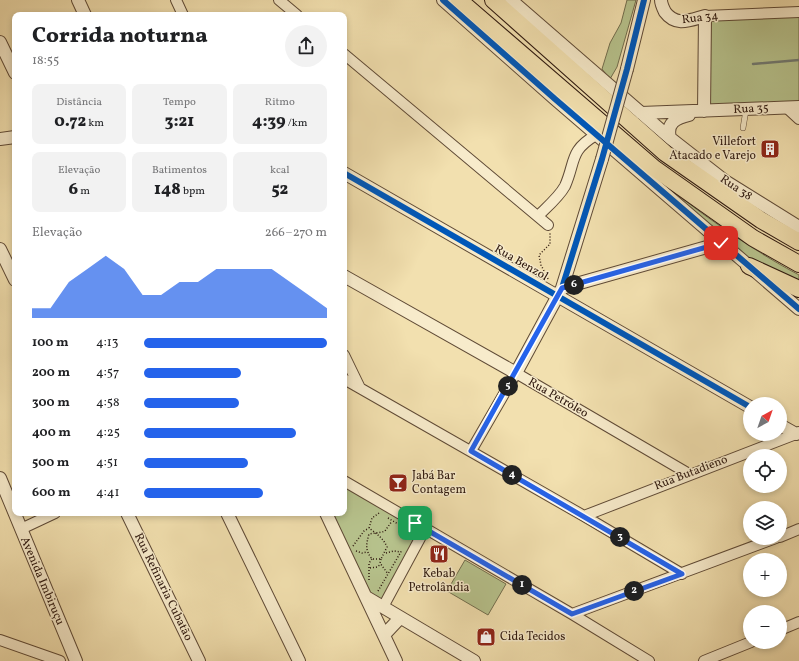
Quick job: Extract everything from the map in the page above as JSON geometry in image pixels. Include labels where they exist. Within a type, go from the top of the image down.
[{"type":"highway","points":[[459,0],[654,168],[753,238],[799,264]]},
{"type":"highway","points":[[500,2],[665,153],[761,220],[799,242]]},
{"type":"highway","points":[[749,266],[799,290]]},
{"type":"street","points":[[78,0],[84,12]]},
{"type":"street","points":[[176,0],[182,12]]},
{"type":"street","points":[[279,0],[293,12]]},
{"type":"street","points":[[443,0],[596,135],[799,308]]},
{"type":"street","points":[[471,451],[560,292],[602,159],[644,0]]},
{"type":"street","name":"Rua 34","points":[[661,0],[664,10],[674,20],[680,22],[705,16],[799,12]]},
{"type":"street","name":"Rua 38","points":[[500,2],[641,113],[724,181],[799,228]]},
{"type":"street","points":[[704,111],[705,16]]},
{"type":"street","points":[[0,42],[12,67]]},
{"type":"street","points":[[347,57],[548,225]]},
{"type":"street","points":[[786,107],[799,118]]},
{"type":"street","name":"Rua 35","points":[[641,113],[799,107]]},
{"type":"street","name":"Rua 35","points":[[670,138],[668,130],[670,123],[680,117],[704,111]]},
{"type":"street","points":[[538,216],[564,187],[575,153],[584,142],[596,135]]},
{"type":"street","points":[[0,139],[12,137]]},
{"type":"street","name":"Rua Benzol","points":[[347,175],[560,292],[743,403]]},
{"type":"street","points":[[560,292],[721,243]]},
{"type":"street","points":[[0,249],[12,274]]},
{"type":"street","name":"Rua Petróleo","points":[[347,278],[516,373],[689,474]]},
{"type":"street","points":[[347,361],[360,388]]},
{"type":"street","points":[[347,381],[584,516],[682,574]]},
{"type":"street","points":[[787,428],[798,433]]},
{"type":"street","name":"Rua Butadieno","points":[[584,516],[798,433]]},
{"type":"street","name":"Avenida Imbiruçu","points":[[0,478],[12,508]]},
{"type":"street","points":[[347,483],[572,614],[649,661]]},
{"type":"street","name":"Avenida Imbiruçu","points":[[15,516],[76,661]]},
{"type":"street","points":[[21,530],[49,516]]},
{"type":"street","name":"Rua Refinaria Cubatão","points":[[129,516],[199,661]]},
{"type":"street","points":[[228,516],[299,661]]},
{"type":"street","points":[[328,516],[371,596],[384,635],[396,661]]},
{"type":"street","points":[[383,607],[425,529]]},
{"type":"street","points":[[787,533],[799,529]]},
{"type":"street","points":[[572,614],[758,545]]},
{"type":"street","points":[[371,596],[383,607],[400,618],[474,661]]},
{"type":"street","points":[[384,635],[400,618]]},
{"type":"street","points":[[787,627],[799,622]]},
{"type":"street","points":[[0,640],[60,661]]},
{"type":"street","points":[[704,661],[743,645]]},
{"type":"lane","points":[[743,128],[746,109]]},
{"type":"path","points":[[548,225],[552,236],[550,244],[539,255],[541,265],[560,292]]},
{"type":"path","points":[[350,551],[364,531],[369,528],[372,518],[379,513]]},
{"type":"path","points":[[372,559],[367,552],[367,542],[370,534],[385,531],[392,521]]},
{"type":"path","points":[[369,528],[385,542],[387,547],[381,559],[381,564],[388,574]]},
{"type":"path","points":[[413,533],[414,529]]},
{"type":"path","points":[[371,596],[388,574],[405,546]]},
{"type":"path","points":[[385,553],[394,551],[401,552]]},
{"type":"path","points":[[354,552],[367,552]]},
{"type":"path","points":[[372,559],[381,559]]},
{"type":"path","points":[[368,582],[370,568],[369,563],[372,559]]},
{"type":"path","points":[[370,568],[377,567],[381,564]]},
{"type":"green space","points":[[627,0],[636,0],[617,67],[610,79],[602,69],[610,43],[621,23]]},
{"type":"green space","points":[[799,16],[799,105],[707,108],[708,19]]},
{"type":"green space","points":[[611,143],[702,214],[750,246],[799,275],[799,284],[772,273],[732,247]]},
{"type":"green space","points":[[347,485],[423,530],[382,601],[367,593],[331,516],[347,516]]},
{"type":"green space","points":[[465,560],[506,584],[488,615],[447,591]]},
{"type":"waterway","points":[[753,64],[799,60]]},
{"type":"cycle path","points":[[443,0],[555,99],[799,309]]},
{"type":"cycle path","points":[[471,451],[562,288],[602,159],[644,0]]},
{"type":"cycle path","points":[[347,175],[743,403]]},
{"type":"place","name":"Villefort Atacado e Varejo","points":[[770,149]]},
{"type":"place","name":"Jabá Bar Contagem","points":[[398,483]]},
{"type":"place","name":"Kebab Petrolândia","points":[[439,554]]},
{"type":"place","name":"Cida Tecidos","points":[[486,637]]},
{"type":"route","points":[[415,523],[572,614],[682,574],[471,451],[516,373],[562,288],[721,243]]}]
